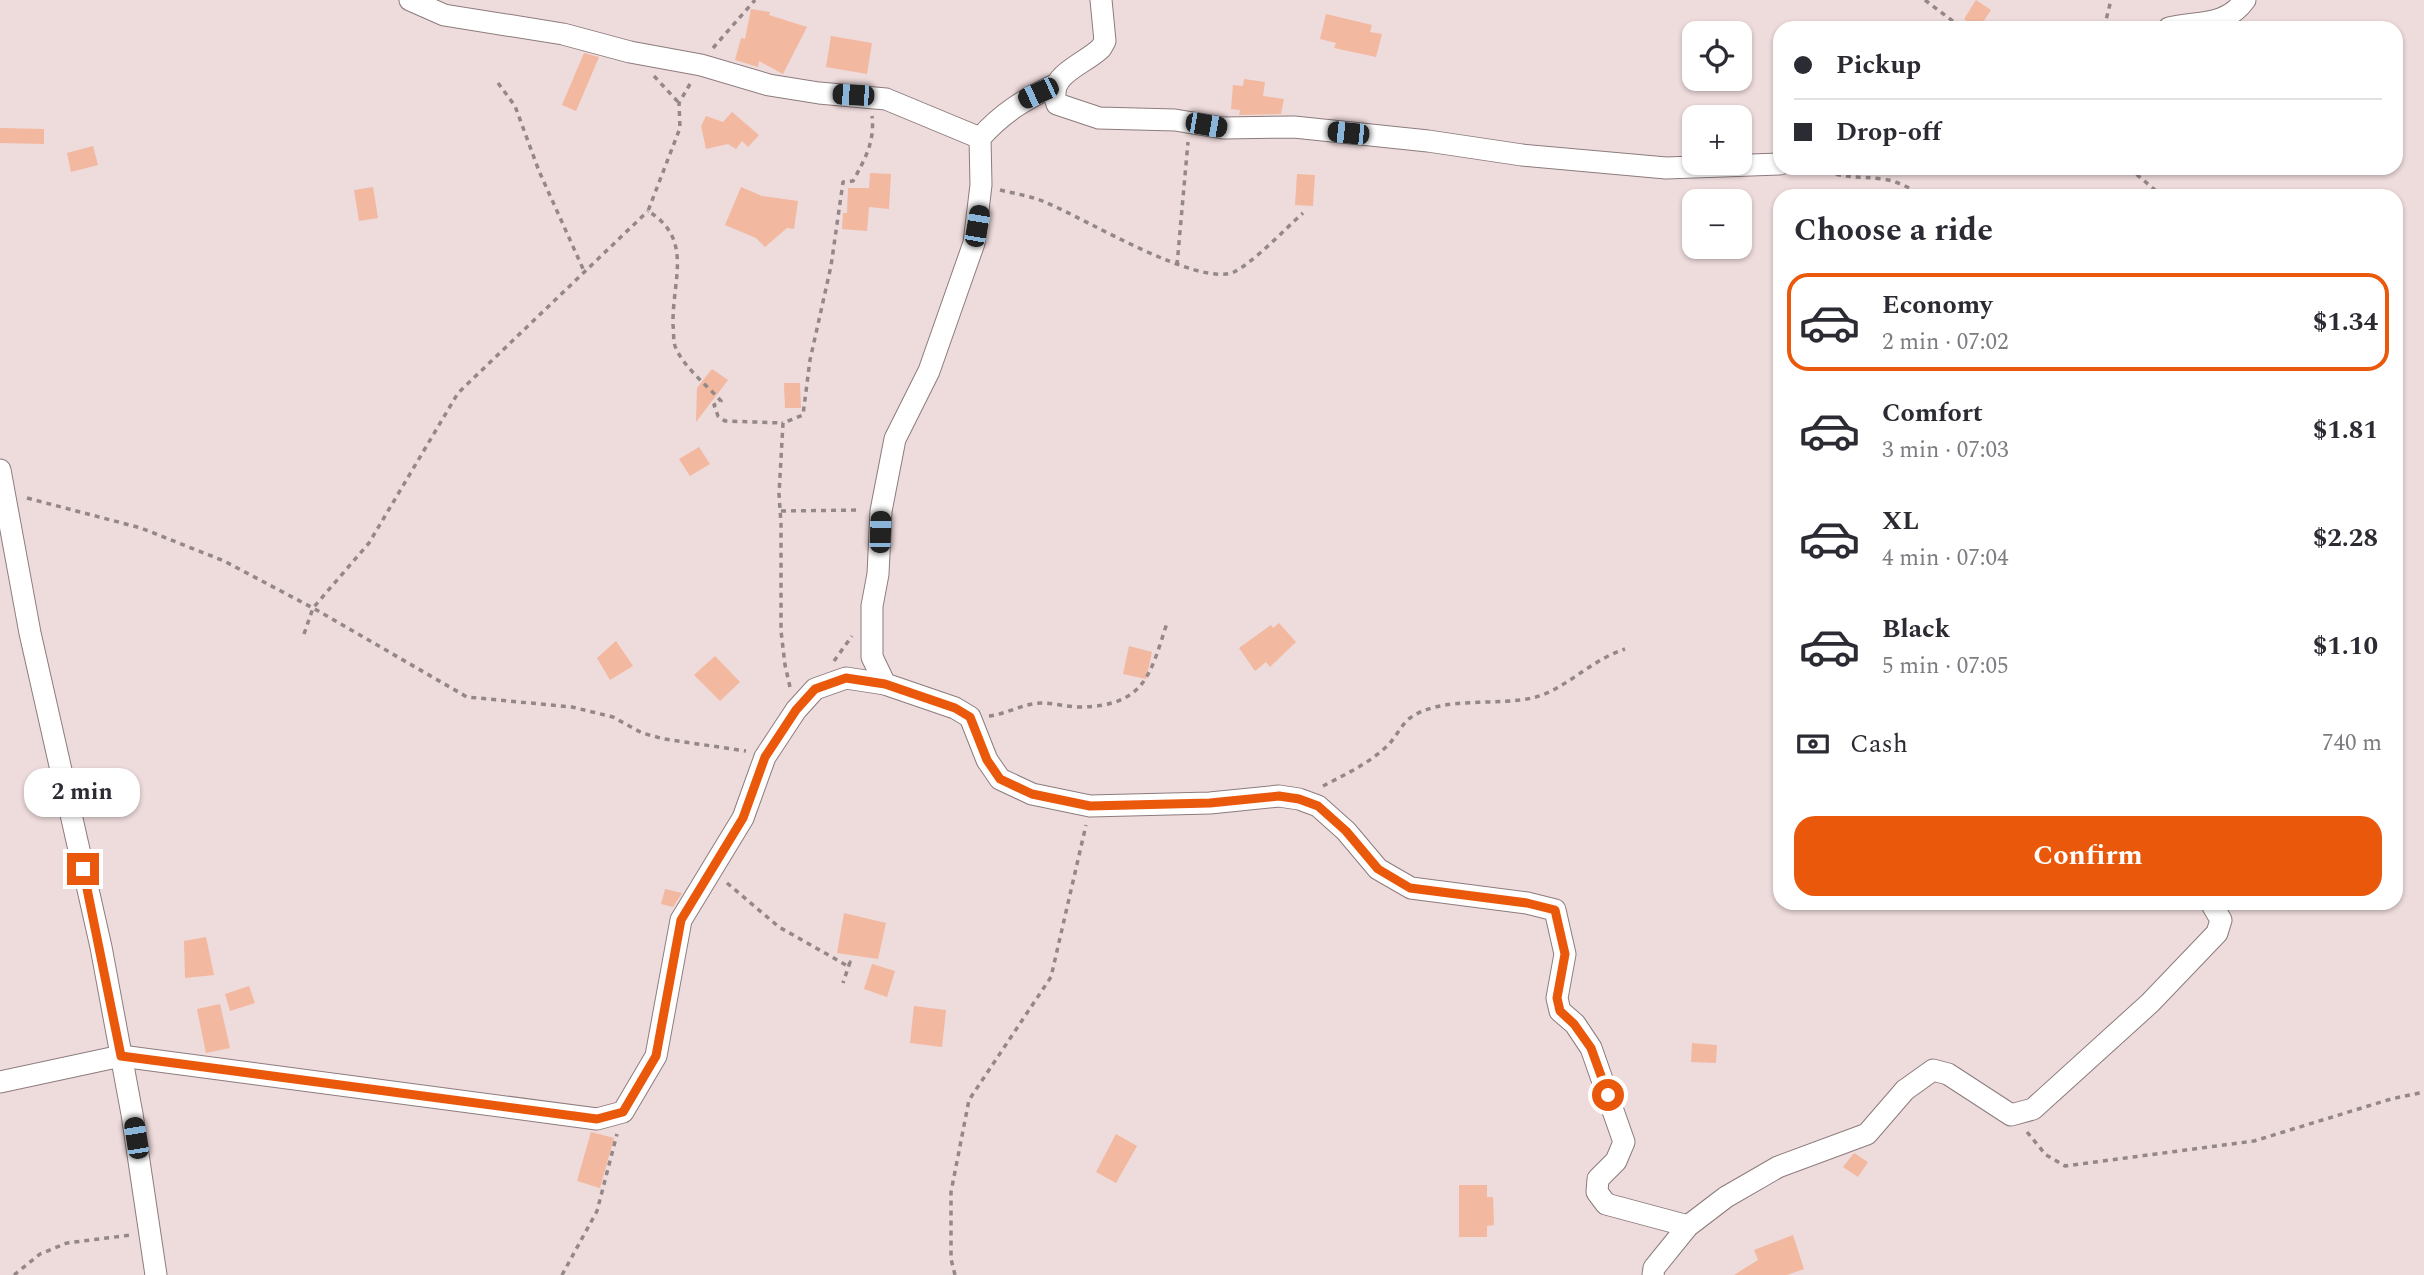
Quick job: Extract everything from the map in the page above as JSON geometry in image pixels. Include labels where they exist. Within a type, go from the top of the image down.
[{"type":"street","points":[[410,0],[444,15],[563,34],[630,52],[701,65],[768,85],[886,99],[980,138]]},
{"type":"street","points":[[1101,0],[1105,41],[1101,48],[1060,78],[1053,95],[1057,104],[1068,110],[1099,118],[1190,122],[1223,128],[1294,127],[1429,141],[1522,155],[1665,168],[1773,164]]},
{"type":"street","points":[[2213,21],[2225,19],[2235,13],[2245,0]]},
{"type":"street","points":[[885,684],[872,657],[872,606],[878,574],[881,511],[895,439],[929,371],[974,243],[981,185],[980,138],[995,121],[1020,101],[1055,85]]},
{"type":"street","points":[[0,470],[30,633],[101,947],[156,1275]]},
{"type":"street","points":[[0,1082],[121,1056],[597,1119],[623,1112],[656,1056],[681,920],[743,818],[765,757],[796,710],[815,689],[846,678],[885,684],[955,708],[970,717],[987,760],[1000,779],[1032,794],[1090,806],[1210,803],[1279,796],[1299,799],[1318,806],[1346,831],[1378,869],[1410,888],[1527,903],[1555,910],[1565,954],[1557,998],[1560,1011],[1574,1024],[1591,1048],[1625,1142],[1615,1161],[1598,1179],[1597,1192],[1606,1204],[1688,1226]]},
{"type":"street","points":[[1653,1275],[1654,1268],[1688,1226],[1726,1197],[1778,1167],[1867,1134],[1905,1090],[1933,1070],[1948,1074],[2011,1115],[2033,1110],[2150,1003],[2217,933],[2221,920],[2215,910]]},
{"type":"path","points":[[304,634],[313,608],[369,543],[458,393],[648,211],[680,128],[679,103],[701,65],[732,24],[755,0]]},
{"type":"path","points":[[1925,0],[1953,21]]},
{"type":"path","points":[[2106,21],[2111,0]]},
{"type":"path","points":[[498,83],[515,106],[540,172],[584,271]]},
{"type":"path","points":[[648,211],[672,230],[678,251],[673,311],[674,344],[682,360],[721,401],[714,405],[718,416],[725,421],[783,423],[803,415],[810,360],[831,266],[843,182],[853,181],[872,143],[869,97]]},
{"type":"path","points":[[1177,265],[1190,122]]},
{"type":"path","points":[[1834,175],[1842,178],[1885,179],[1912,189]]},
{"type":"path","points":[[2137,175],[2154,189]]},
{"type":"path","points":[[981,185],[1044,201],[1128,244],[1177,265],[1222,275],[1234,272],[1304,213]]},
{"type":"path","points":[[783,423],[779,494],[781,631],[785,665],[796,710]]},
{"type":"path","points":[[4,492],[141,528],[224,561],[313,608],[467,697],[572,707],[614,717],[642,733],[664,739],[737,748],[765,757]]},
{"type":"path","points":[[781,511],[881,511]]},
{"type":"path","points":[[815,689],[872,606]]},
{"type":"path","points":[[970,717],[994,716],[1040,703],[1080,707],[1118,701],[1134,693],[1149,677],[1167,623]]},
{"type":"path","points":[[1299,799],[1356,769],[1389,744],[1409,718],[1433,708],[1536,696],[1564,683],[1604,656],[1625,649]]},
{"type":"path","points":[[955,1275],[951,1259],[951,1192],[969,1100],[1051,977],[1090,806]]},
{"type":"path","points":[[712,869],[779,927],[846,965],[850,962],[843,983]]},
{"type":"path","points":[[2011,1115],[2046,1155],[2065,1166],[2254,1141],[2391,1099],[2424,1092]]},
{"type":"path","points":[[562,1275],[597,1211],[623,1112]]},
{"type":"path","points":[[14,1275],[40,1254],[67,1243],[150,1232]]},
{"type":"building","points":[[1976,0],[1991,10],[1984,21],[1964,19]]},
{"type":"building","points":[[751,9],[770,12],[769,15],[807,27],[783,74],[759,61],[758,67],[735,60],[741,38],[745,39]]},
{"type":"building","points":[[1326,14],[1372,25],[1370,32],[1382,34],[1376,57],[1334,48],[1336,43],[1320,39]]},
{"type":"building","points":[[831,36],[872,43],[867,74],[826,67]]},
{"type":"building","points":[[584,53],[599,57],[576,111],[562,105]]},
{"type":"building","points":[[1244,79],[1265,82],[1263,96],[1284,99],[1281,114],[1239,115],[1240,110],[1231,109],[1233,85],[1243,86]]},
{"type":"building","points":[[732,112],[759,135],[748,147],[742,141],[736,149],[728,144],[706,149],[701,126],[706,116],[723,122]]},
{"type":"building","points":[[0,128],[44,129],[44,144],[0,143]]},
{"type":"building","points":[[93,146],[98,165],[71,172],[67,153]]},
{"type":"building","points":[[870,173],[891,174],[889,209],[869,207],[867,231],[842,229],[843,213],[847,213],[848,188],[869,188]]},
{"type":"building","points":[[1297,174],[1315,175],[1313,206],[1295,205]]},
{"type":"building","points":[[373,187],[378,218],[359,221],[354,190]]},
{"type":"building","points":[[741,187],[762,196],[798,201],[794,229],[787,228],[765,247],[756,238],[725,225]]},
{"type":"building","points":[[712,369],[728,380],[696,422],[697,388]]},
{"type":"building","points":[[784,383],[800,383],[801,408],[785,408]]},
{"type":"building","points":[[699,447],[710,464],[690,476],[679,459]]},
{"type":"building","points":[[1279,623],[1296,642],[1270,667],[1266,662],[1255,671],[1239,648],[1271,625],[1273,628]]},
{"type":"building","points":[[616,641],[633,666],[610,680],[597,658]]},
{"type":"building","points":[[1129,646],[1152,652],[1146,679],[1123,674]]},
{"type":"building","points":[[715,656],[740,682],[720,701],[694,675]]},
{"type":"building","points":[[665,889],[682,893],[673,907],[661,904]]},
{"type":"building","points":[[844,913],[886,923],[878,959],[837,953]]},
{"type":"building","points":[[206,937],[214,975],[185,978],[184,941]]},
{"type":"building","points":[[872,964],[895,971],[887,997],[864,989]]},
{"type":"building","points":[[249,986],[255,1003],[230,1011],[225,994]]},
{"type":"building","points":[[220,1004],[230,1048],[206,1053],[197,1009]]},
{"type":"building","points":[[914,1006],[946,1010],[942,1047],[910,1043]]},
{"type":"building","points":[[1692,1043],[1717,1045],[1716,1063],[1691,1062]]},
{"type":"building","points":[[591,1132],[614,1138],[600,1188],[577,1181]]},
{"type":"building","points":[[1116,1134],[1137,1146],[1116,1183],[1096,1172]]},
{"type":"building","points":[[1854,1153],[1868,1162],[1858,1177],[1843,1167]]},
{"type":"building","points":[[1459,1185],[1487,1185],[1487,1197],[1493,1197],[1494,1225],[1487,1226],[1487,1237],[1459,1237]]},
{"type":"building","points":[[1793,1235],[1804,1269],[1787,1275],[1734,1275],[1758,1260],[1754,1250]]},
{"type":"route","points":[[83,869],[101,947],[121,1056],[597,1119],[623,1112],[656,1056],[681,920],[743,818],[765,757],[796,710],[815,689],[846,678],[885,684],[955,708],[970,717],[987,760],[1000,779],[1032,794],[1090,806],[1210,803],[1279,796],[1299,799],[1318,806],[1346,831],[1378,869],[1410,888],[1527,903],[1555,910],[1565,954],[1557,998],[1560,1011],[1574,1024],[1591,1048],[1608,1095]]}]
